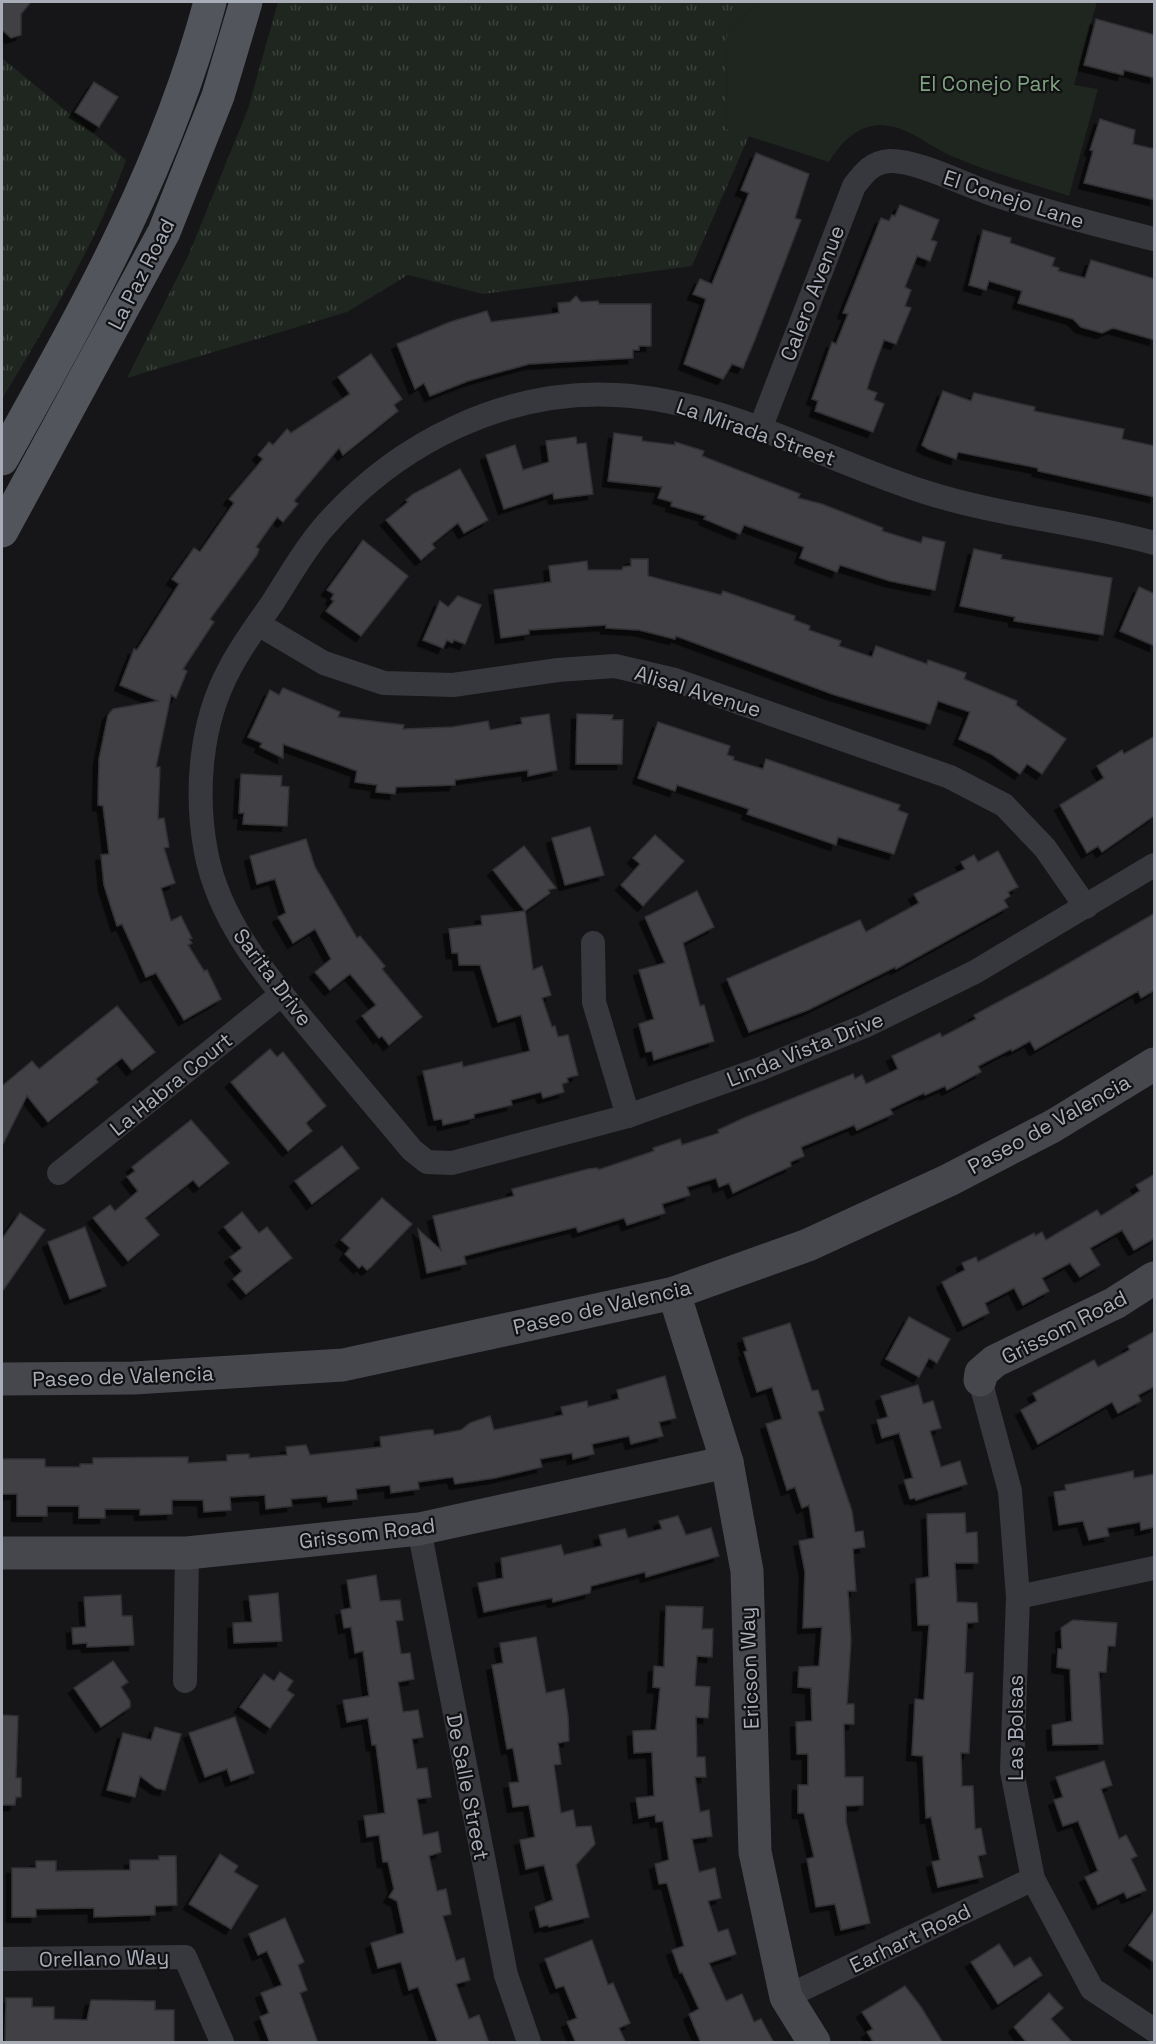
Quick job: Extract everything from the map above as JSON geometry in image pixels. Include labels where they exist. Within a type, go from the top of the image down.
[{"type":"main road","name":"La Paz Road","points":[[2,459],[78,323],[135,212],[182,94],[210,2]]},
{"type":"main road","name":"La Paz Road","points":[[2,531],[164,232],[218,96],[246,2]]},
{"type":"street","name":"El Conejo Lane","points":[[875,164],[891,161],[908,163],[994,195],[1072,219],[1155,239]]},
{"type":"street","name":"Calero Avenue","points":[[760,429],[854,186],[875,164]]},
{"type":"street","name":"La Mirada Street","points":[[258,624],[321,530],[367,482],[417,446],[471,419],[537,400],[614,394],[678,402],[760,429],[868,473],[929,494],[991,509],[1107,530],[1155,543]]},
{"type":"street","name":"Alisal Avenue","points":[[258,624],[324,663],[384,683],[453,685],[558,670],[615,666],[675,680],[950,777],[1004,805],[1045,848],[1086,908]]},
{"type":"street","name":"Sarita Drive","points":[[258,624],[228,672],[208,728],[199,794],[206,854],[223,904],[246,949],[412,1150],[427,1162]]},
{"type":"street","name":"Linda Vista Drive","points":[[427,1162],[452,1163],[628,1116],[760,1069],[865,1026],[975,972],[1155,865]]},
{"type":"street","points":[[593,943],[594,1002],[628,1116]]},
{"type":"street","name":"La Habra Court","points":[[59,1173],[282,994]]},
{"type":"street","name":"Paseo de Valencia","points":[[2,1379],[134,1378],[343,1365],[674,1293],[808,1245],[950,1180],[1053,1126],[1155,1064]]},
{"type":"street","name":"Grissom Road","points":[[980,1380],[981,1373],[995,1361],[1115,1303],[1155,1278]]},
{"type":"street","name":"Ericson Way","points":[[674,1293],[727,1462],[747,1571],[754,1852],[786,1997],[814,2043]]},
{"type":"street","name":"Las Bolsas","points":[[980,1380],[1010,1491],[1018,1596],[1012,1771],[1033,1879],[1092,1989],[1155,2030]]},
{"type":"street","name":"Grissom Road","points":[[2,1553],[187,1553],[419,1528],[727,1462]]},
{"type":"street","name":"De Salle Street","points":[[419,1528],[506,1975],[529,2043]]},
{"type":"street","points":[[185,1681],[187,1553]]},
{"type":"street","points":[[1018,1596],[1155,1568]]},
{"type":"street","name":"Earhart Road","points":[[786,1997],[1033,1879]]},
{"type":"street","name":"Orellano Way","points":[[2,1959],[185,1957],[222,2043]]},
{"type":"green space","points":[[278,2],[758,2],[727,36],[726,128],[749,136],[692,266],[483,294],[408,275],[347,312],[127,378],[189,254],[248,109]]},
{"type":"green space","name":"El Conejo Park","points":[[758,2],[1097,2],[1074,85],[1098,89],[1069,196],[968,163],[945,153],[909,132],[890,126],[871,126],[856,132],[838,149],[829,162],[726,129],[727,36]]},
{"type":"green space","points":[[2,58],[126,160],[86,252],[54,312],[2,399]]},
{"type":"building","points":[[2,2],[31,2],[21,14],[21,35],[11,38],[2,30]]},
{"type":"building","points":[[1096,19],[1155,35],[1155,78],[1124,70],[1123,75],[1084,65]]},
{"type":"building","points":[[94,82],[118,97],[99,127],[75,112]]},
{"type":"building","points":[[1100,119],[1135,130],[1133,144],[1155,149],[1155,200],[1084,183],[1093,151],[1090,150]]},
{"type":"building","points":[[756,153],[809,174],[795,218],[801,220],[754,342],[743,368],[732,364],[723,379],[684,364],[706,299],[693,294],[700,279],[712,284],[749,193],[741,190]]},
{"type":"building","points":[[900,205],[939,220],[931,240],[937,242],[930,261],[917,256],[905,287],[911,290],[905,306],[911,308],[896,344],[884,340],[872,373],[867,389],[877,393],[874,400],[884,404],[873,432],[815,411],[818,401],[812,399],[832,342],[836,344],[848,314],[843,313],[881,218],[889,221],[892,215],[895,216]]},
{"type":"building","points":[[983,230],[1011,238],[1010,243],[1055,258],[1052,266],[1059,268],[1058,271],[1085,278],[1091,260],[1155,279],[1155,340],[1113,328],[1102,333],[1081,327],[1073,319],[1018,303],[1022,291],[989,281],[986,290],[969,285]]},
{"type":"building","points":[[576,296],[581,302],[598,301],[599,304],[651,304],[651,346],[639,346],[639,350],[633,350],[633,358],[529,364],[468,381],[430,396],[424,383],[415,389],[397,344],[450,322],[487,311],[491,322],[559,313],[558,303],[570,302]]},
{"type":"building","points":[[371,354],[402,399],[394,405],[398,411],[343,455],[339,448],[294,501],[298,504],[283,522],[277,517],[256,547],[259,549],[257,555],[210,619],[214,622],[183,669],[187,671],[176,698],[171,695],[156,767],[160,767],[158,819],[164,818],[169,847],[164,848],[175,883],[161,888],[171,921],[181,916],[192,938],[189,939],[192,943],[188,945],[204,971],[207,970],[221,999],[184,1020],[156,973],[146,977],[122,924],[117,926],[104,885],[101,855],[109,854],[103,806],[98,805],[99,759],[108,715],[113,709],[158,701],[120,685],[134,649],[137,650],[179,584],[172,579],[194,548],[200,552],[234,503],[229,499],[263,459],[258,455],[269,442],[273,445],[287,429],[291,433],[350,394],[338,377]]},
{"type":"building","points":[[943,391],[971,401],[974,393],[1035,407],[1034,411],[1124,429],[1122,439],[1155,446],[1155,497],[1038,471],[1038,468],[958,452],[956,459],[928,449],[922,445]]},
{"type":"building","points":[[614,433],[642,437],[642,441],[675,445],[675,442],[704,451],[702,456],[800,494],[798,498],[822,504],[883,528],[882,531],[921,543],[923,537],[945,542],[935,590],[890,581],[840,565],[837,572],[800,558],[804,547],[744,525],[740,534],[704,519],[706,516],[671,506],[672,502],[658,498],[662,487],[608,481]]},
{"type":"building","points":[[576,437],[577,444],[586,443],[593,494],[554,499],[553,493],[504,509],[486,455],[515,445],[523,470],[549,462],[546,441]]},
{"type":"building","points":[[460,469],[488,520],[464,533],[458,523],[432,544],[435,548],[421,560],[386,520],[408,502],[406,500],[413,494]]},
{"type":"building","points":[[363,540],[408,576],[361,636],[326,611],[334,601],[331,599],[334,594],[327,590]]},
{"type":"building","points":[[974,549],[1002,555],[1001,559],[1112,578],[1103,635],[1014,621],[1015,617],[960,606]]},
{"type":"building","points":[[631,559],[648,559],[648,576],[721,595],[723,591],[795,616],[794,620],[810,626],[809,630],[841,641],[839,646],[872,657],[876,646],[927,664],[928,660],[966,673],[964,679],[1017,701],[1016,705],[1066,739],[1042,774],[1027,764],[1020,774],[991,754],[959,739],[970,712],[938,701],[930,724],[832,694],[676,636],[675,639],[639,630],[606,628],[606,625],[529,630],[529,634],[501,638],[494,590],[551,582],[549,566],[587,561],[588,570],[622,570],[623,567],[631,566]]},
{"type":"building","points":[[1139,587],[1155,594],[1155,646],[1120,631]]},
{"type":"building","points":[[458,596],[481,605],[465,644],[454,640],[452,643],[447,640],[443,648],[423,640],[440,601],[448,607]]},
{"type":"building","points":[[283,688],[340,712],[338,717],[404,725],[403,729],[452,727],[488,721],[490,730],[522,724],[521,718],[549,714],[557,770],[528,776],[528,770],[455,780],[455,785],[396,787],[395,794],[376,792],[377,785],[355,782],[357,771],[283,744],[283,758],[260,747],[262,743],[248,737],[270,690],[279,695]]},
{"type":"building","points":[[577,714],[613,715],[612,720],[623,720],[622,764],[576,764]]},
{"type":"building","points":[[658,722],[730,746],[727,755],[734,757],[733,760],[763,769],[766,759],[900,805],[898,810],[908,814],[894,854],[838,837],[836,845],[747,814],[749,809],[677,785],[675,791],[638,778]]},
{"type":"building","points":[[1155,736],[1155,815],[1102,852],[1098,846],[1087,853],[1060,805],[1104,778],[1097,766],[1122,750],[1124,754]]},
{"type":"building","points":[[241,774],[282,776],[281,786],[289,787],[287,826],[243,824],[244,813],[239,813]]},
{"type":"building","points":[[590,827],[604,875],[565,885],[552,838]]},
{"type":"building","points":[[655,835],[684,861],[643,906],[621,885],[640,864],[633,858]]},
{"type":"building","points":[[306,839],[315,867],[357,938],[360,936],[385,966],[382,969],[422,1017],[389,1045],[382,1036],[379,1038],[362,1016],[376,1005],[350,974],[330,990],[315,972],[331,959],[315,929],[293,943],[278,917],[286,913],[275,879],[257,884],[250,856]]},
{"type":"building","points":[[524,846],[556,888],[548,890],[550,893],[525,911],[493,870]]},
{"type":"building","points":[[998,851],[1018,887],[1008,892],[1010,896],[1004,900],[1008,907],[896,969],[895,967],[808,1010],[749,1032],[727,979],[860,920],[866,932],[919,903],[914,894],[965,869],[961,862],[974,855],[978,862]]},
{"type":"building","points":[[697,891],[714,927],[683,943],[700,1006],[704,1005],[714,1041],[654,1060],[652,1051],[646,1052],[639,1024],[654,1019],[639,970],[665,963],[645,917]]},
{"type":"building","points":[[525,911],[533,970],[542,966],[551,995],[542,998],[558,1037],[568,1035],[578,1075],[567,1078],[568,1082],[562,1084],[564,1092],[543,1098],[541,1092],[511,1100],[512,1105],[474,1114],[474,1118],[443,1125],[442,1119],[434,1120],[423,1071],[462,1062],[463,1067],[530,1051],[521,1015],[498,1022],[480,965],[459,965],[458,953],[452,953],[449,929],[482,925],[481,916]]},
{"type":"building","points":[[1155,913],[1155,990],[1141,998],[1138,991],[1035,1050],[1030,1041],[978,1066],[981,1072],[947,1090],[945,1086],[925,1095],[924,1093],[890,1109],[893,1114],[857,1130],[854,1125],[801,1147],[804,1156],[790,1162],[791,1166],[733,1193],[729,1183],[719,1187],[716,1178],[687,1187],[690,1195],[662,1204],[665,1213],[627,1225],[624,1218],[578,1232],[576,1227],[464,1256],[466,1264],[427,1273],[418,1229],[441,1250],[433,1216],[514,1196],[512,1189],[588,1169],[598,1168],[598,1170],[654,1151],[653,1148],[680,1139],[682,1145],[719,1133],[718,1130],[746,1117],[853,1074],[855,1079],[862,1075],[866,1084],[898,1069],[892,1056],[940,1033],[942,1037],[976,1019],[974,1015]]},
{"type":"building","points":[[117,1006],[155,1052],[132,1070],[122,1058],[96,1079],[98,1082],[48,1122],[27,1096],[2,1146],[2,1086],[32,1061],[39,1069]]},
{"type":"building","points":[[270,1049],[277,1057],[283,1052],[326,1106],[306,1123],[312,1131],[288,1151],[231,1082]]},
{"type":"building","points":[[191,1120],[229,1163],[199,1187],[193,1180],[145,1218],[159,1235],[128,1261],[93,1218],[110,1205],[115,1211],[138,1191],[127,1177],[135,1171],[132,1167]]},
{"type":"building","points":[[342,1146],[359,1168],[312,1204],[295,1181]]},
{"type":"building","points":[[1155,1174],[1155,1238],[1134,1250],[1122,1230],[1090,1248],[1100,1265],[1080,1277],[1070,1263],[1042,1278],[1049,1291],[1023,1305],[1014,1288],[985,1303],[989,1313],[963,1326],[942,1282],[965,1270],[962,1263],[976,1257],[978,1262],[1034,1233],[1035,1236],[1042,1232],[1046,1240],[1097,1210],[1101,1216],[1140,1191],[1136,1185]]},
{"type":"building","points":[[382,1198],[412,1224],[371,1267],[367,1270],[362,1265],[359,1268],[345,1254],[350,1248],[341,1240]]},
{"type":"building","points":[[242,1212],[259,1233],[267,1227],[292,1258],[246,1294],[233,1279],[242,1271],[230,1257],[242,1248],[224,1227]]},
{"type":"building","points":[[20,1213],[45,1230],[2,1292],[2,1239]]},
{"type":"building","points":[[85,1227],[106,1286],[70,1299],[48,1242]]},
{"type":"building","points":[[909,1317],[950,1339],[937,1363],[929,1358],[919,1377],[886,1359]]},
{"type":"building","points":[[790,1323],[812,1391],[818,1390],[824,1410],[818,1412],[852,1511],[855,1532],[863,1531],[865,1547],[853,1549],[856,1591],[848,1591],[851,1641],[847,1704],[854,1704],[854,1724],[844,1724],[845,1777],[863,1777],[863,1805],[846,1806],[846,1822],[870,1923],[841,1930],[835,1904],[816,1907],[807,1859],[814,1857],[804,1813],[798,1813],[798,1785],[808,1785],[808,1754],[797,1754],[796,1722],[812,1721],[811,1688],[798,1687],[799,1667],[819,1666],[822,1627],[803,1628],[805,1572],[799,1541],[814,1538],[809,1505],[802,1508],[795,1487],[787,1490],[766,1424],[782,1419],[772,1387],[757,1392],[744,1352],[747,1351],[743,1338]]},
{"type":"building","points":[[1155,1331],[1155,1386],[1138,1395],[1141,1401],[1118,1413],[1112,1402],[1038,1444],[1021,1410],[1037,1401],[1033,1393],[1094,1360],[1098,1367],[1130,1350],[1128,1346]]},
{"type":"building","points":[[665,1376],[676,1418],[659,1422],[663,1436],[631,1444],[629,1436],[592,1444],[594,1454],[573,1459],[572,1453],[540,1459],[542,1467],[495,1478],[455,1484],[453,1477],[418,1482],[419,1489],[391,1493],[390,1485],[356,1489],[357,1499],[328,1502],[327,1496],[291,1499],[292,1506],[266,1509],[265,1495],[230,1497],[231,1510],[204,1512],[203,1500],[172,1500],[172,1514],[140,1515],[140,1509],[105,1509],[105,1518],[79,1518],[79,1506],[47,1506],[47,1516],[17,1516],[17,1494],[2,1494],[2,1459],[45,1459],[45,1467],[80,1467],[80,1464],[93,1464],[93,1458],[188,1457],[188,1463],[227,1461],[227,1455],[249,1454],[249,1458],[287,1455],[286,1447],[306,1445],[310,1455],[381,1447],[380,1437],[427,1430],[433,1430],[434,1435],[461,1430],[470,1423],[490,1416],[494,1430],[563,1415],[561,1407],[587,1401],[588,1407],[619,1399],[617,1390]]},
{"type":"building","points":[[918,1385],[923,1404],[933,1401],[941,1428],[930,1431],[941,1467],[960,1461],[967,1484],[916,1500],[915,1498],[910,1499],[904,1480],[913,1478],[899,1433],[882,1438],[877,1420],[888,1417],[881,1396]]},
{"type":"building","points":[[1133,1471],[1134,1478],[1155,1474],[1155,1527],[1141,1530],[1140,1522],[1107,1528],[1109,1536],[1089,1540],[1083,1521],[1059,1525],[1054,1492],[1066,1490],[1065,1485]]},
{"type":"building","points":[[965,1513],[966,1533],[977,1532],[978,1563],[955,1563],[957,1602],[977,1603],[978,1622],[967,1623],[965,1673],[973,1673],[969,1753],[961,1753],[962,1786],[973,1786],[975,1829],[981,1828],[986,1854],[978,1856],[983,1877],[938,1887],[932,1862],[940,1860],[931,1817],[926,1818],[923,1756],[912,1755],[915,1699],[924,1700],[929,1625],[918,1625],[916,1579],[929,1577],[927,1514]]},
{"type":"building","points":[[678,1516],[686,1535],[711,1528],[719,1556],[646,1577],[645,1572],[591,1586],[590,1593],[553,1602],[552,1598],[484,1612],[478,1583],[503,1578],[501,1558],[561,1545],[564,1555],[602,1546],[599,1535],[625,1529],[628,1538],[662,1529],[659,1521]]},
{"type":"building","points":[[376,1575],[380,1601],[400,1600],[403,1620],[396,1621],[401,1654],[410,1653],[414,1679],[398,1682],[403,1712],[418,1710],[423,1737],[412,1739],[417,1769],[427,1768],[431,1797],[417,1799],[423,1835],[438,1832],[441,1852],[429,1856],[437,1891],[446,1889],[451,1914],[443,1916],[456,1961],[464,1958],[470,1980],[456,1984],[469,2019],[479,2015],[489,2043],[438,2043],[418,1987],[409,1990],[401,1962],[378,1968],[371,1943],[404,1933],[397,1901],[389,1897],[394,1889],[388,1862],[383,1862],[379,1835],[367,1837],[364,1816],[385,1813],[376,1745],[372,1745],[368,1718],[347,1722],[343,1700],[369,1696],[363,1651],[355,1653],[351,1627],[344,1628],[341,1610],[351,1608],[347,1580]]},
{"type":"building","points":[[278,1593],[282,1641],[234,1643],[233,1623],[252,1622],[249,1596]]},
{"type":"building","points":[[121,1595],[122,1616],[132,1616],[134,1645],[87,1647],[87,1643],[73,1644],[72,1628],[86,1627],[84,1597]]},
{"type":"building","points":[[666,1606],[703,1607],[702,1629],[713,1629],[712,1657],[697,1656],[695,1686],[710,1687],[708,1718],[696,1717],[697,1757],[705,1757],[706,1777],[695,1777],[700,1812],[709,1810],[712,1836],[692,1839],[699,1872],[715,1868],[721,1898],[708,1901],[718,1932],[728,1929],[736,1954],[709,1963],[726,2001],[742,1994],[754,2022],[761,2019],[774,2043],[701,2043],[689,2014],[699,2009],[682,1972],[680,1973],[672,1950],[684,1946],[667,1883],[659,1884],[655,1864],[669,1860],[663,1821],[656,1822],[655,1815],[639,1818],[636,1798],[654,1796],[652,1752],[634,1753],[633,1731],[656,1730],[660,1688],[653,1687],[654,1666],[664,1667]]},
{"type":"building","points":[[1073,1620],[1117,1623],[1115,1646],[1108,1646],[1106,1672],[1099,1672],[1103,1744],[1053,1745],[1052,1725],[1072,1721],[1070,1669],[1057,1667],[1058,1649],[1062,1649],[1061,1628]]},
{"type":"building","points":[[536,1637],[546,1693],[564,1689],[568,1716],[569,1741],[558,1743],[561,1764],[554,1765],[561,1813],[573,1810],[576,1827],[591,1826],[595,1844],[576,1865],[589,1917],[549,1927],[548,1925],[540,1927],[535,1907],[553,1900],[544,1865],[526,1869],[520,1840],[535,1837],[529,1805],[513,1807],[509,1783],[519,1782],[513,1748],[507,1749],[492,1665],[503,1663],[500,1643]]},
{"type":"building","points":[[113,1661],[128,1682],[121,1687],[130,1701],[130,1707],[101,1727],[74,1688]]},
{"type":"building","points":[[280,1672],[293,1681],[287,1690],[294,1695],[270,1728],[240,1707],[264,1674],[274,1681]]},
{"type":"building","points":[[2,1715],[18,1716],[16,1778],[21,1778],[21,1797],[16,1797],[15,1805],[2,1805]]},
{"type":"building","points":[[235,1717],[254,1773],[231,1781],[227,1769],[205,1777],[189,1733]]},
{"type":"building","points":[[155,1727],[181,1734],[165,1790],[156,1788],[140,1776],[135,1797],[107,1790],[123,1733],[151,1740]]},
{"type":"building","points":[[1104,1761],[1112,1785],[1101,1789],[1119,1839],[1126,1835],[1137,1856],[1131,1859],[1146,1890],[1127,1898],[1124,1892],[1098,1904],[1085,1877],[1098,1871],[1078,1821],[1063,1826],[1054,1800],[1063,1797],[1056,1777]]},
{"type":"building","points":[[220,1854],[238,1866],[234,1872],[258,1886],[231,1929],[189,1904]]},
{"type":"building","points":[[159,1856],[176,1856],[177,1905],[155,1906],[155,1915],[94,1917],[94,1908],[36,1909],[36,1917],[12,1917],[12,1868],[36,1868],[36,1861],[56,1861],[56,1871],[130,1870],[130,1860],[159,1860]]},
{"type":"building","points":[[1155,1909],[1155,1963],[1129,1945]]},
{"type":"building","points":[[285,1918],[304,1962],[298,1965],[307,1990],[300,1993],[318,2043],[270,2043],[260,2017],[269,2013],[261,1993],[282,1985],[267,1951],[258,1955],[249,1934]]},
{"type":"building","points":[[592,1940],[608,1985],[613,1983],[630,2023],[619,2028],[626,2043],[576,2043],[567,2022],[577,2018],[564,1986],[556,1988],[545,1959]]},
{"type":"building","points":[[999,1944],[1014,1967],[1030,1957],[1042,1975],[998,2004],[971,1962]]},
{"type":"building","points":[[905,1986],[943,2043],[874,2043],[867,2032],[873,2029],[862,2012]]},
{"type":"building","points":[[1049,1993],[1063,2008],[1051,2019],[1073,2043],[1027,2043],[1014,2027]]},
{"type":"building","points":[[6,1998],[32,1998],[32,2007],[54,2007],[54,2019],[87,2020],[91,2000],[155,2001],[155,2010],[174,2010],[174,2043],[5,2043]]}]
